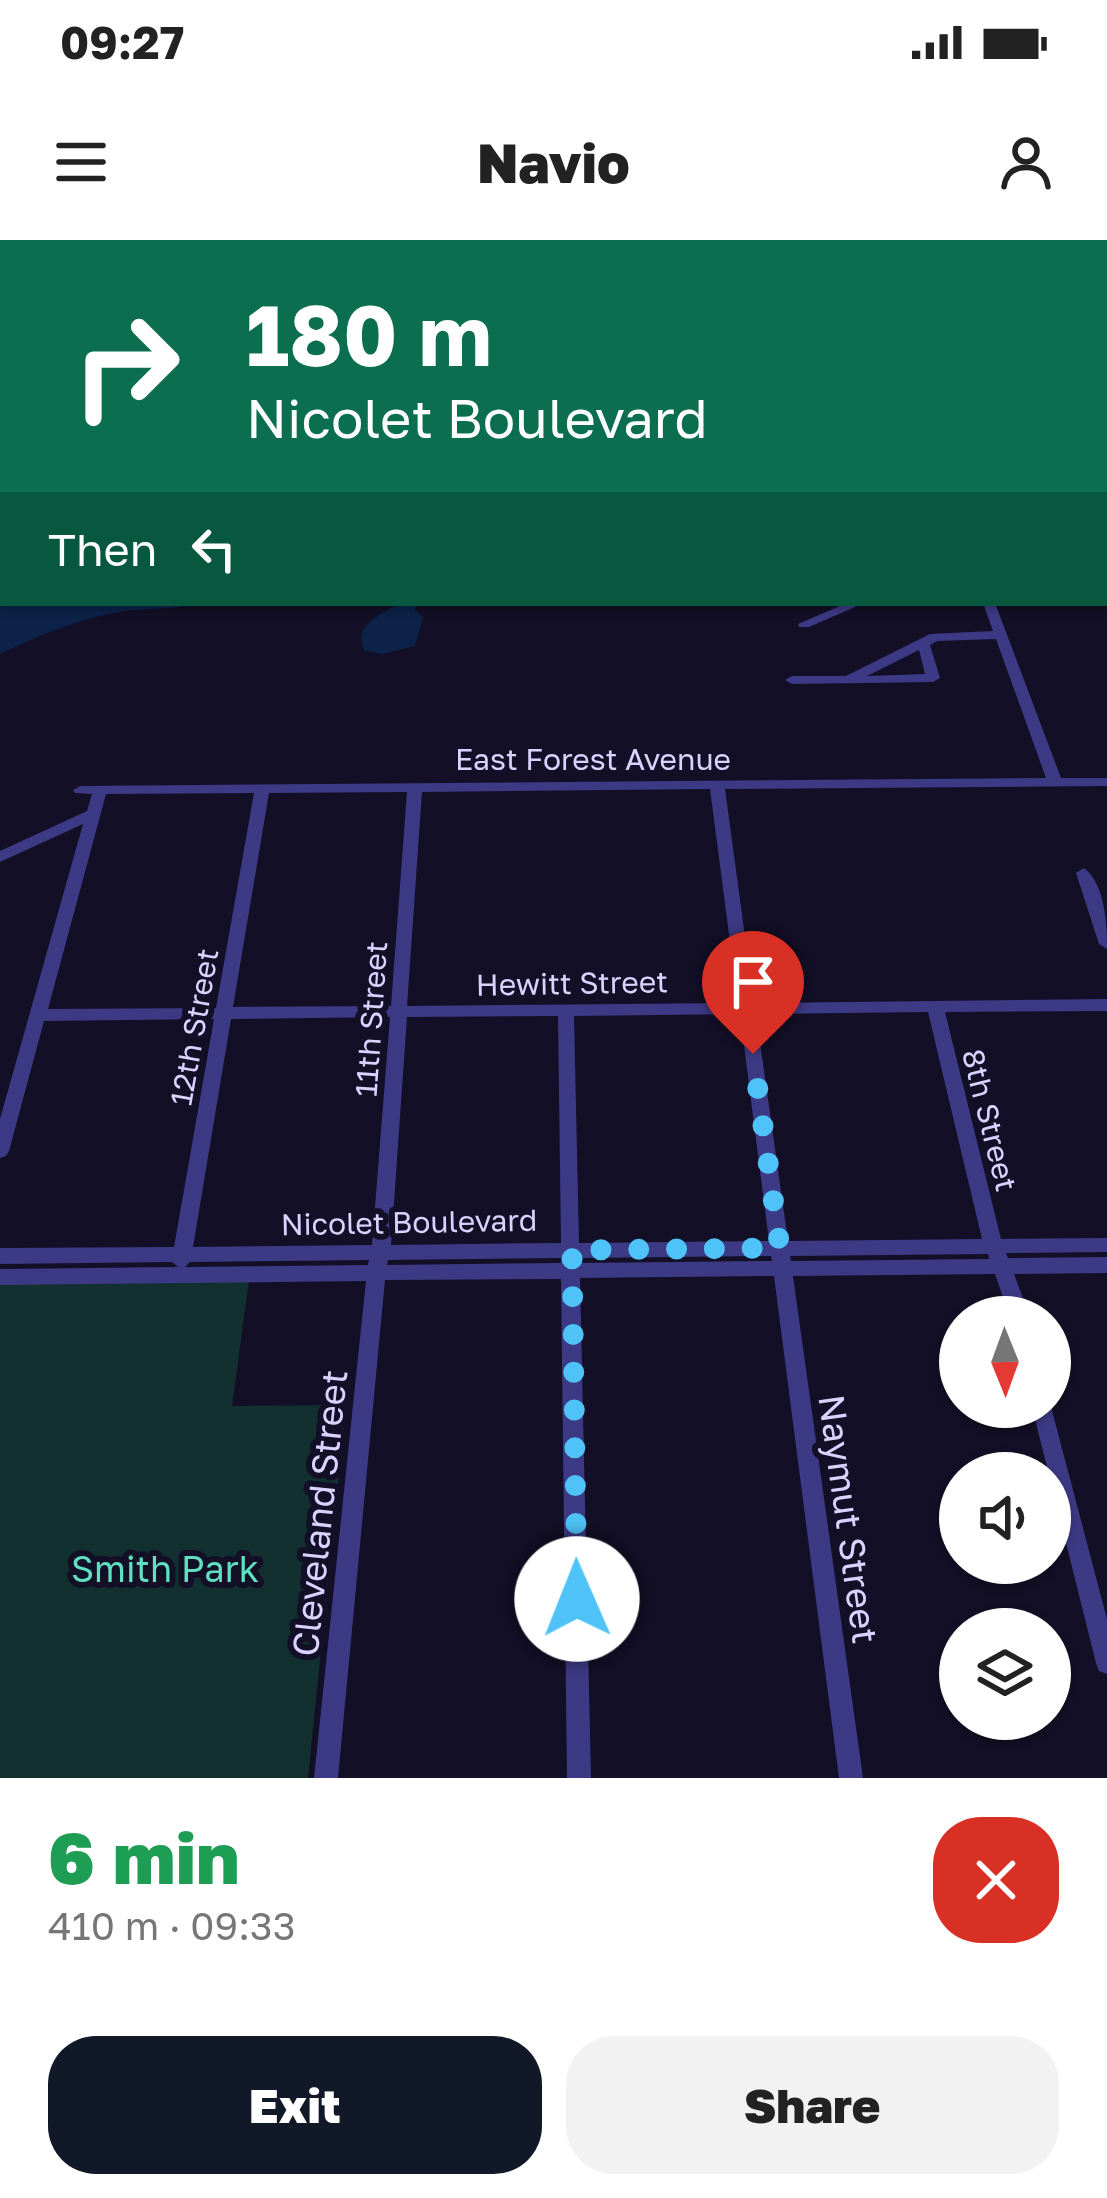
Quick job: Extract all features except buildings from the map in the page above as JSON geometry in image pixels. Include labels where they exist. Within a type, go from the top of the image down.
[{"type":"street","points":[[804,624],[850,606]]},
{"type":"street","points":[[990,606],[1055,782]]},
{"type":"street","points":[[848,680],[948,634],[1001,634]]},
{"type":"street","points":[[792,680],[933,678],[923,643]]},
{"type":"street","name":"East Forest Avenue","points":[[80,790],[1107,782]]},
{"type":"street","name":"Naymut Street","points":[[717,786],[851,1778]]},
{"type":"street","name":"11th Street","points":[[378,1264],[415,788]]},
{"type":"street","name":"12th Street","points":[[180,1265],[262,789]]},
{"type":"street","points":[[0,1151],[100,790]]},
{"type":"street","points":[[0,857],[94,813]]},
{"type":"street","points":[[1084,873],[1107,944]]},
{"type":"street","name":"Hewitt Street","points":[[37,1016],[1107,1005]]},
{"type":"street","name":"8th Street","points":[[934,1006],[995,1246],[1013,1296]]},
{"type":"street","points":[[566,1010],[579,1778]]},
{"type":"street","name":"Nicolet Boulevard","points":[[0,1256],[180,1265],[378,1264],[781,1258],[1107,1244]]},
{"type":"street","name":"Nicolet Boulevard","points":[[781,1258],[1004,1267],[1107,1265]]},
{"type":"street","name":"Cleveland Street","points":[[326,1778],[378,1264]]},
{"type":"street","name":"Nicolet Boulevard","points":[[0,1276],[180,1265]]},
{"type":"street","points":[[1047,1428],[1107,1664]]},
{"type":"green space","name":"Smith Park","points":[[249,1281],[232,1406],[346,1405],[308,1778],[0,1778],[0,1283]]},
{"type":"water","points":[[0,606],[182,606],[93,618],[0,654]]},
{"type":"water","points":[[394,606],[416,606],[423,618],[415,646],[382,654],[365,651],[362,634]]},
{"type":"route","points":[[577,1599],[572,1250],[780,1248],[753,1054]]}]
